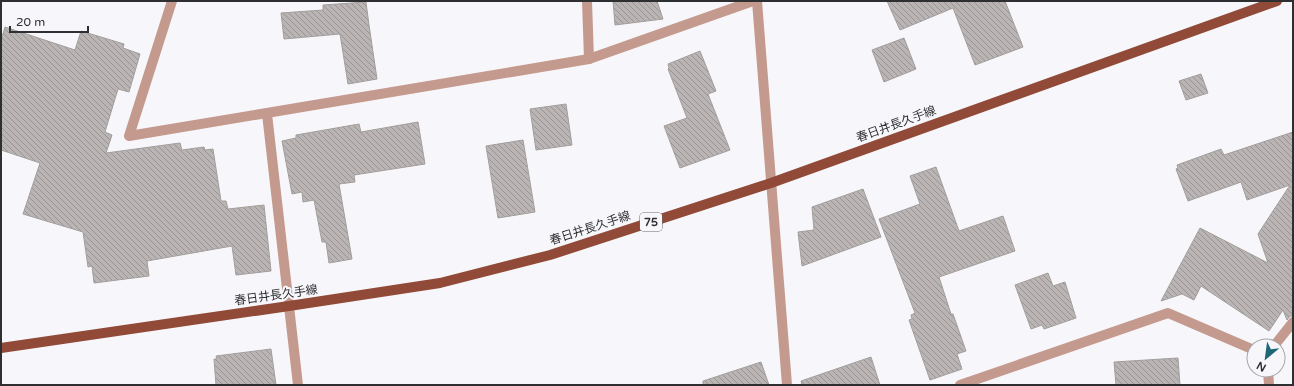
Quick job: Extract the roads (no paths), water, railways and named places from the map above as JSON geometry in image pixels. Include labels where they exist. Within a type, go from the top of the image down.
[{"type":"main road","name":"春日井長久手線","points":[[1,348],[440,283],[543,257],[771,183],[1277,1]]},
{"type":"street","points":[[172,1],[129,136],[589,59],[753,1]]},
{"type":"street","points":[[587,1],[589,59]]},
{"type":"street","points":[[757,1],[787,385]]},
{"type":"street","points":[[267,114],[298,385]]},
{"type":"street","points":[[960,385],[971,383],[1168,313],[1246,347]]},
{"type":"street","points":[[1280,338],[1293,322]]}]
